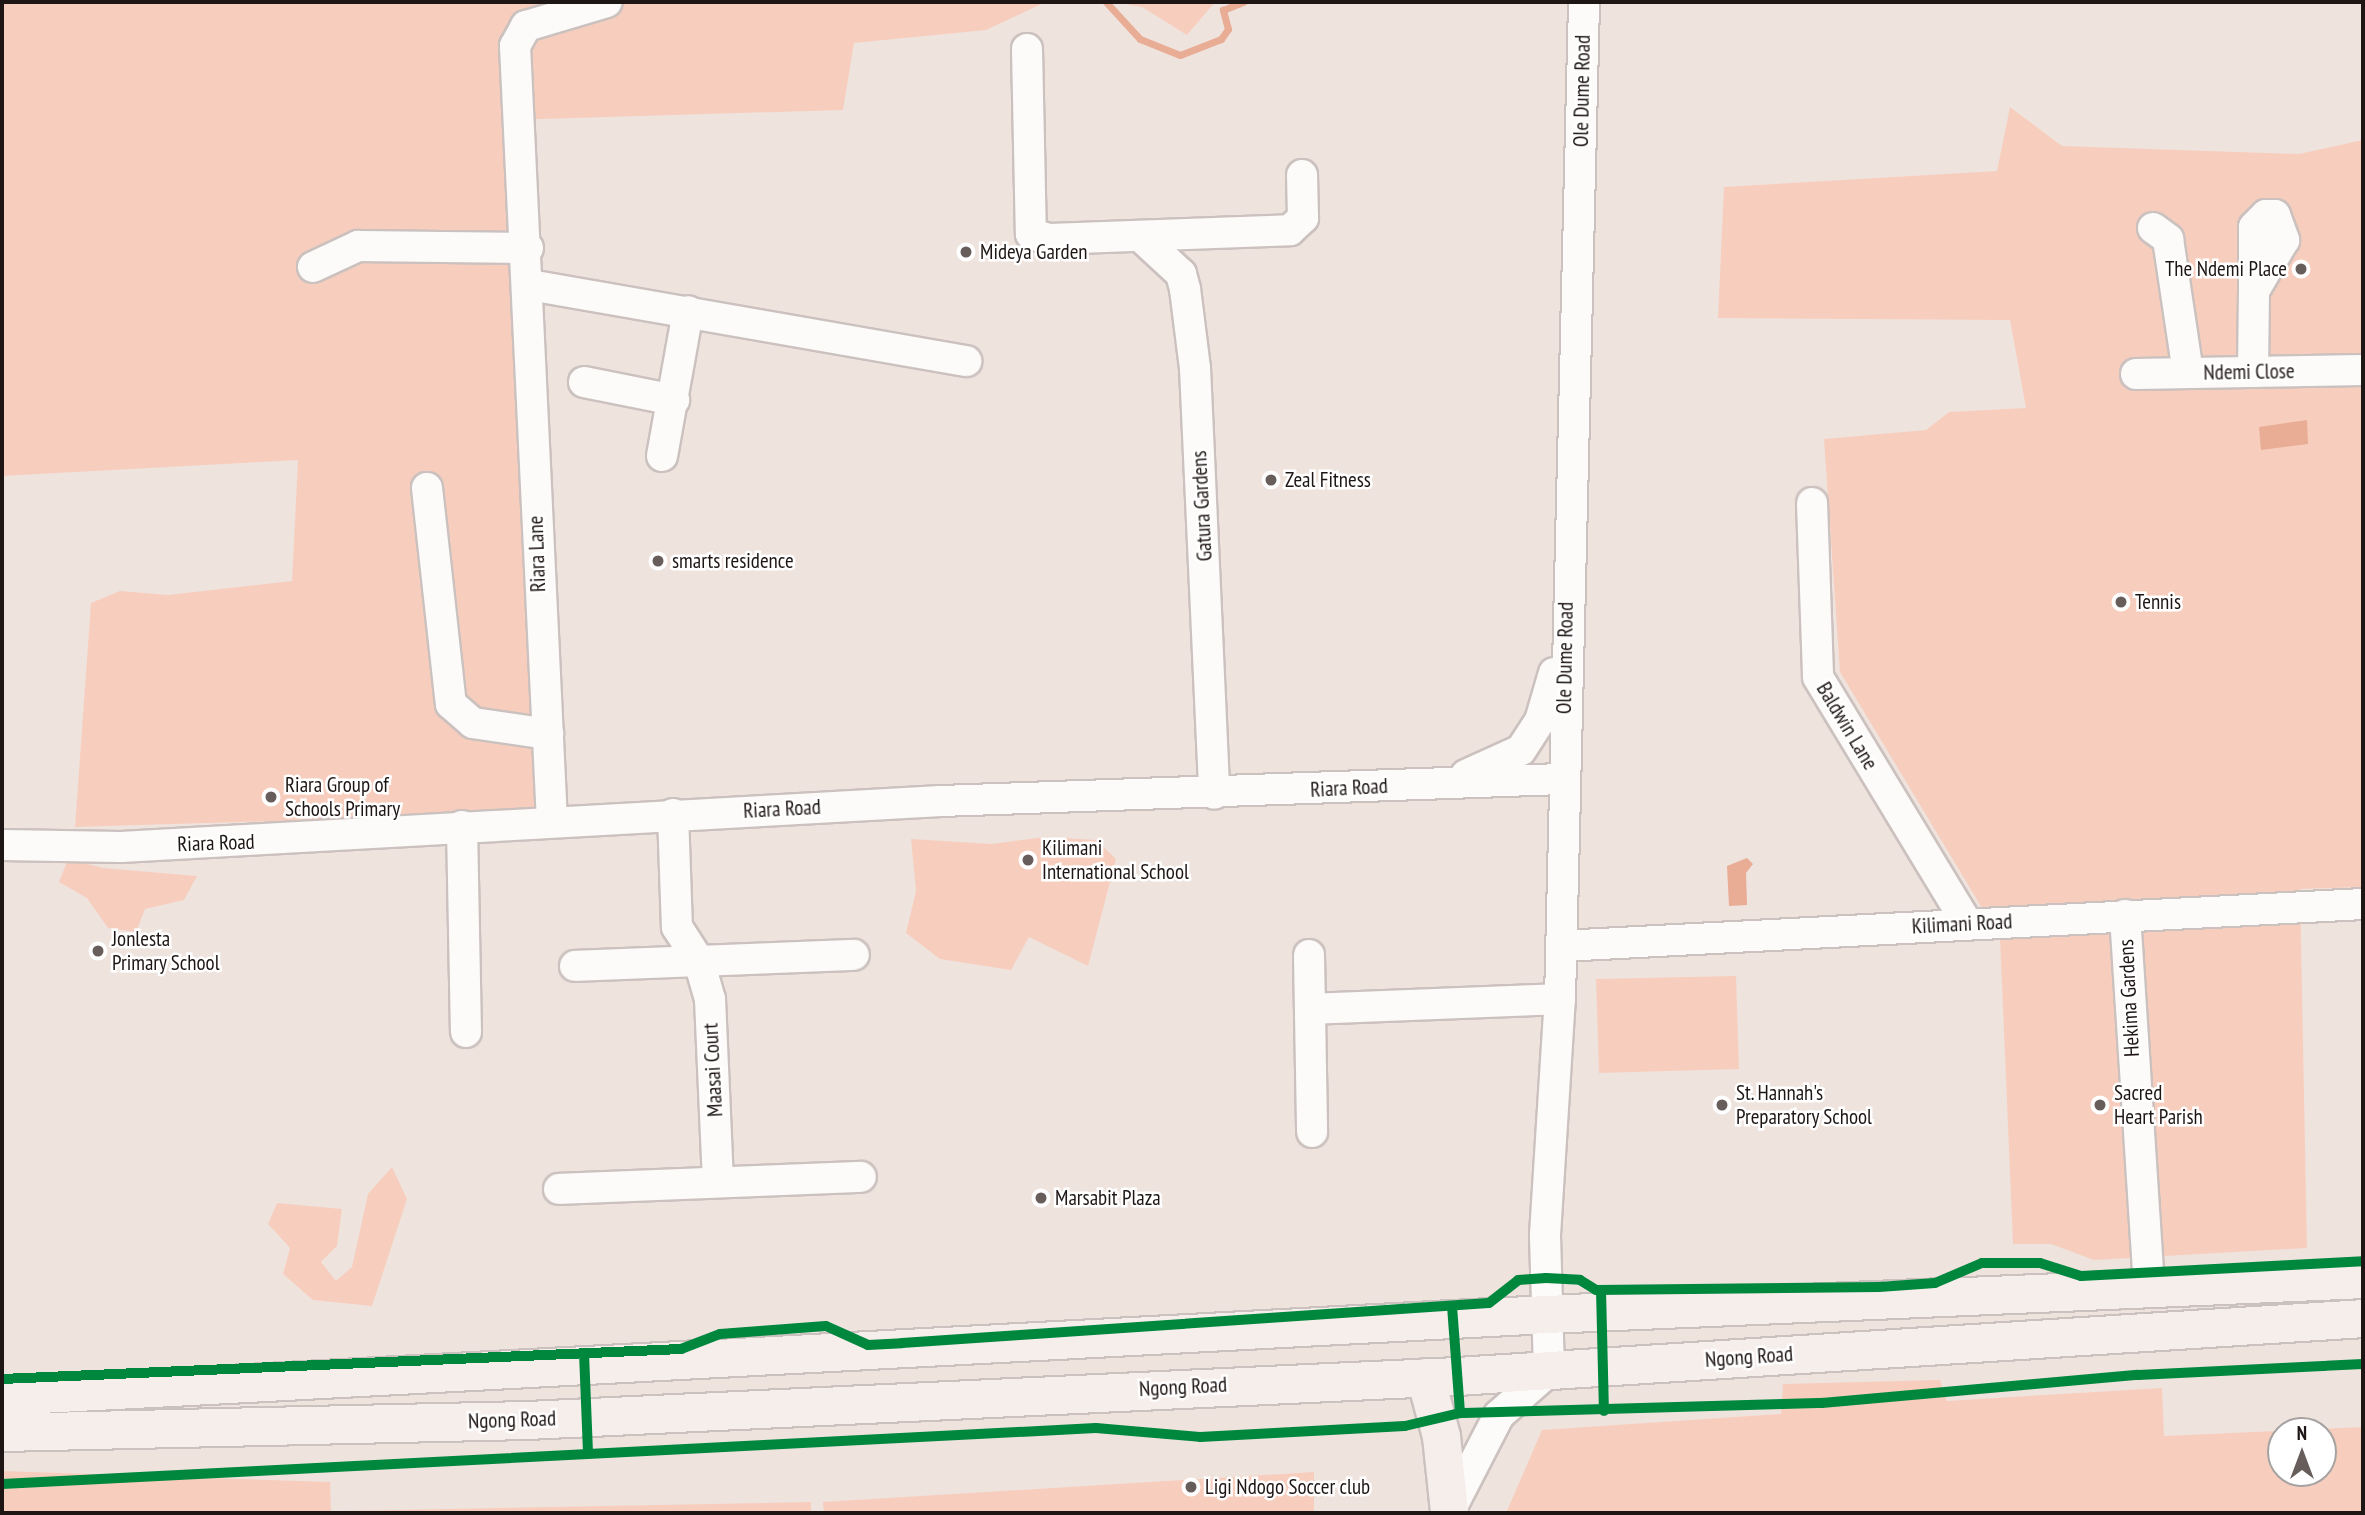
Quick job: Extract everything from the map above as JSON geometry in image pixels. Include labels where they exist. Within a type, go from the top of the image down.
[{"type":"main road","points":[[2,1396],[1546,1314],[2363,1279]]},
{"type":"main road","name":"Ngong Road","points":[[2,1432],[527,1420],[1425,1377],[2363,1318]]},
{"type":"main road","points":[[1425,1377],[1441,1436],[1449,1512]]},
{"type":"street","name":"Riara Lane","points":[[552,822],[518,34],[553,15],[607,2]]},
{"type":"street","name":"Ole Dume Road","points":[[1549,1371],[1546,1314],[1562,946],[1564,638],[1584,2]]},
{"type":"street","points":[[1027,49],[1031,234],[1140,236],[1290,230],[1303,218],[1302,175]]},
{"type":"street","points":[[2152,228],[2168,239],[2188,373]]},
{"type":"street","name":"Gatura Gardens","points":[[1140,236],[1181,274],[1185,289],[1195,368],[1214,794]]},
{"type":"street","points":[[313,267],[358,246],[528,248]]},
{"type":"street","points":[[530,285],[966,361]]},
{"type":"street","points":[[2253,372],[2254,291]]},
{"type":"street","points":[[662,456],[688,311]]},
{"type":"street","name":"Ndemi Close","points":[[2136,374],[2363,370]]},
{"type":"street","points":[[584,382],[674,400]]},
{"type":"street","points":[[427,488],[451,704],[473,723],[548,734]]},
{"type":"street","name":"Baldwin Lane","points":[[1812,503],[1818,677],[1967,923]]},
{"type":"street","points":[[1443,784],[1497,764],[1535,733],[1564,638]]},
{"type":"street","name":"Riara Road","points":[[2,845],[229,842],[673,814],[1563,779]]},
{"type":"street","name":"Maasai Court","points":[[673,814],[677,928],[699,961],[710,999],[718,1180]]},
{"type":"street","points":[[462,826],[466,1031]]},
{"type":"street","name":"Kilimani Road","points":[[1562,946],[2363,904]]},
{"type":"street","name":"Hekima Gardens","points":[[2125,915],[2148,1290]]},
{"type":"street","points":[[575,966],[854,955]]},
{"type":"street","points":[[1309,955],[1312,1132]]},
{"type":"street","points":[[1311,1009],[1560,999]]},
{"type":"street","points":[[559,1189],[718,1180],[860,1177]]},
{"type":"street","points":[[1449,1512],[1499,1415],[1549,1371]]},
{"type":"shaded area","points":[[2,2],[1046,2],[986,30],[854,43],[843,110],[508,120],[543,813],[75,827],[91,603],[120,591],[168,595],[292,581],[298,460],[2,476]]},
{"type":"shaded area","points":[[1114,2],[1215,2],[1187,35],[1142,7]]},
{"type":"shaded area","points":[[2010,107],[2062,146],[2299,154],[2363,140],[2363,887],[2300,889],[2307,1248],[2094,1260],[2051,1244],[2013,1244],[2000,938],[1840,672],[1824,439],[1926,430],[1949,412],[2026,408],[2010,320],[1718,318],[1724,187],[1997,171]]},
{"type":"shaded area","points":[[2307,420],[2308,444],[2261,450],[2259,427]]},
{"type":"shaded area","points":[[1045,837],[1096,840],[1116,859],[1088,966],[1029,937],[1011,970],[940,959],[906,933],[916,891],[911,839],[992,844]]},
{"type":"shaded area","points":[[1747,858],[1753,864],[1746,873],[1747,905],[1729,906],[1727,866]]},
{"type":"shaded area","points":[[68,859],[103,868],[197,876],[184,900],[145,909],[136,932],[108,928],[87,898],[59,882]]},
{"type":"shaded area","points":[[1736,976],[1739,1069],[1599,1073],[1596,979]]},
{"type":"shaded area","points":[[392,1167],[407,1199],[372,1306],[313,1300],[283,1274],[290,1248],[268,1224],[277,1203],[342,1209],[337,1246],[321,1262],[336,1281],[352,1267],[368,1194]]},
{"type":"shaded area","points":[[1940,1380],[1947,1401],[2162,1388],[2164,1436],[2267,1431],[2267,1487],[2337,1487],[2337,1428],[2363,1427],[2363,1513],[1506,1513],[1542,1430],[1781,1414],[1783,1384]]},
{"type":"shaded area","points":[[2,1471],[330,1482],[331,1513],[2,1513]]},
{"type":"shaded area","name":"Ligi Ndogo Soccer club","points":[[1314,1472],[1314,1513],[824,1513],[823,1502]]},
{"type":"shaded area","points":[[811,1502],[811,1513],[343,1511]]},
{"type":"waterway","points":[[1106,2],[1140,39],[1180,55],[1221,39],[1228,29],[1223,10],[1243,2]]},
{"type":"cycle path","points":[[2,1379],[681,1349],[720,1334],[826,1326],[868,1345],[902,1343],[1489,1303],[1518,1280],[1546,1278],[1580,1280],[1596,1290],[1879,1287],[1935,1283],[1982,1263],[2040,1263],[2081,1276],[2363,1261]]},
{"type":"cycle path","points":[[1601,1290],[1604,1411]]},
{"type":"cycle path","points":[[1452,1306],[1460,1413]]},
{"type":"cycle path","points":[[584,1353],[588,1454]]},
{"type":"cycle path","points":[[2,1484],[1096,1428],[1200,1437],[1405,1426],[1460,1413],[1822,1403],[2138,1375],[2363,1364]]},
{"type":"place","name":"Mideya Garden","points":[[966,252]]},
{"type":"place","name":"The Ndemi Place","points":[[2301,269]]},
{"type":"place","name":"Zeal Fitness","points":[[1271,480]]},
{"type":"place","name":"smarts residence","points":[[658,561]]},
{"type":"place","name":"Tennis","points":[[2121,602]]},
{"type":"place","name":"Riara Group of Schools Primary","points":[[271,797]]},
{"type":"place","name":"Kilimani International School","points":[[1028,860]]},
{"type":"place","name":"Jonlesta Primary School","points":[[98,951]]},
{"type":"place","name":"St. Hannah's Preparatory School","points":[[1722,1105]]},
{"type":"place","name":"Sacred Heart Parish","points":[[2100,1105]]},
{"type":"place","name":"Marsabit Plaza","points":[[1041,1198]]},
{"type":"place","name":"Ligi Ndogo Soccer club","points":[[1191,1487]]}]
